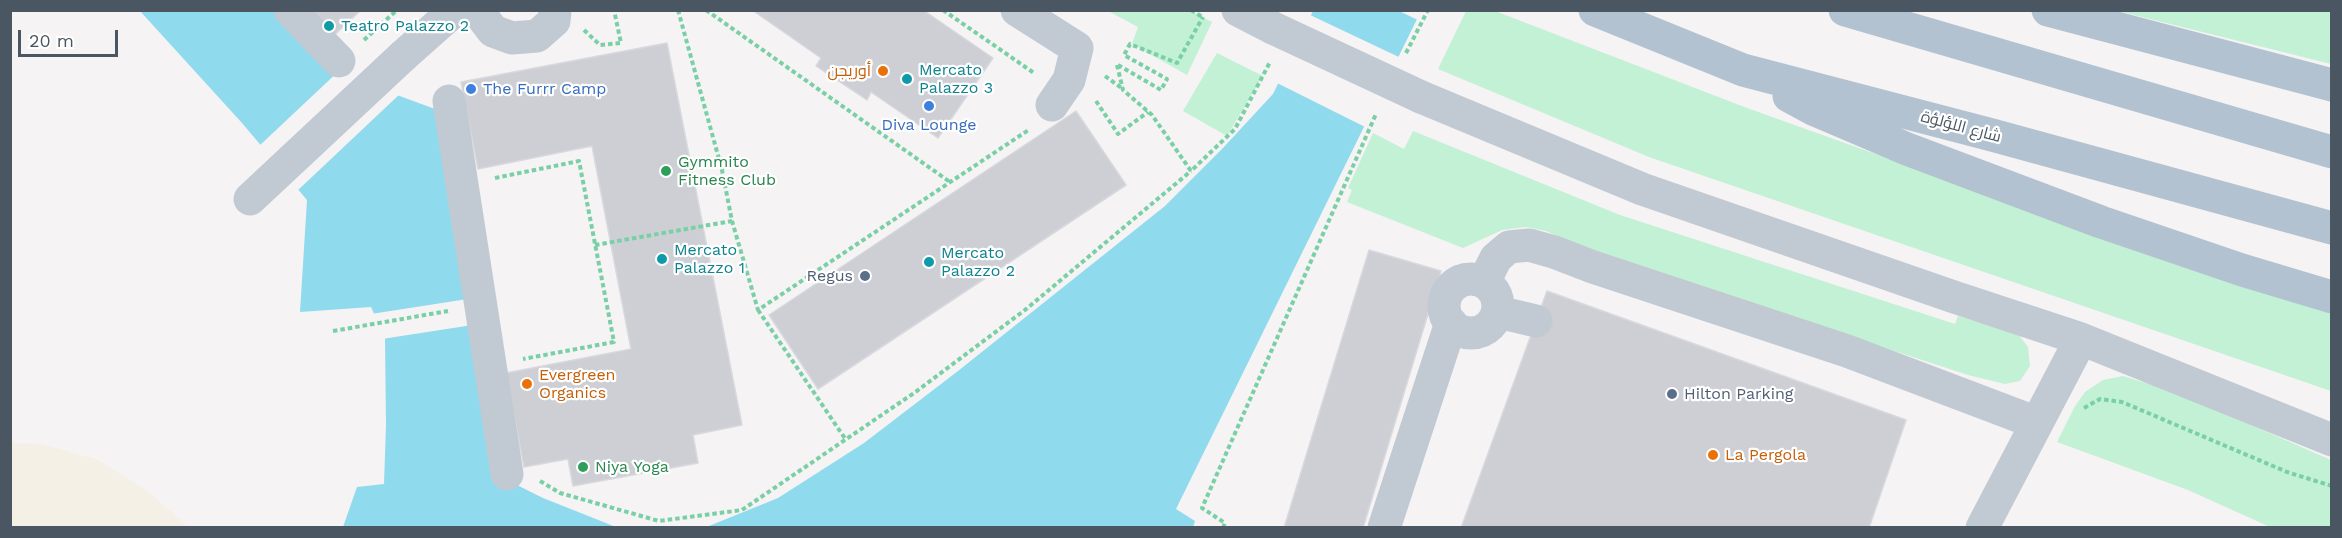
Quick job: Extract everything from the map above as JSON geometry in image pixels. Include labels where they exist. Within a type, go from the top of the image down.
[{"type":"main road","name":"شارع اللؤلؤة","points":[[1595,10],[1743,70],[1992,135],[2331,228]]},
{"type":"main road","points":[[1845,10],[2331,152]]},
{"type":"main road","points":[[2048,10],[2331,85]]},
{"type":"main road","points":[[1743,70],[1813,109],[1907,149],[2101,222],[2242,270],[2331,297]]},
{"type":"street","points":[[290,10],[339,61]]},
{"type":"street","points":[[250,199],[455,10]]},
{"type":"street","points":[[477,10],[493,31],[512,38],[549,34]]},
{"type":"street","points":[[1017,10],[1077,48],[1069,80],[1044,115]]},
{"type":"street","points":[[1238,10],[1420,97],[1642,189],[2081,339],[2331,440]]},
{"type":"street","points":[[448,100],[507,474]]},
{"type":"street","points":[[1484,282],[1496,258],[1509,247],[1529,245],[1848,351],[2037,423]]},
{"type":"street","points":[[1465,280],[1484,282],[1496,295],[1498,312],[1489,327],[1474,333],[1465,333],[1451,323],[1444,306],[1450,290],[1465,280]]},
{"type":"street","points":[[1498,312],[1536,321]]},
{"type":"street","points":[[1384,528],[1451,323]]},
{"type":"street","points":[[1982,528],[2081,339]]},
{"type":"path","points":[[339,61],[397,10]]},
{"type":"path","points":[[600,45],[621,43],[614,10]]},
{"type":"path","points":[[678,10],[722,170],[732,221],[758,310],[846,440]]},
{"type":"path","points":[[706,10],[950,182]]},
{"type":"path","points":[[1402,62],[1428,10]]},
{"type":"path","points":[[1191,171],[1148,112],[1123,90],[1117,65],[1161,90],[1167,79],[1124,55],[1130,44],[1177,63],[1203,17]]},
{"type":"path","points":[[507,474],[531,475],[560,493],[659,521],[742,510],[915,393],[1025,310],[1187,172],[1191,171],[1235,129],[1271,62]]},
{"type":"path","points":[[1118,134],[1148,112]]},
{"type":"path","points":[[1223,528],[1225,523],[1202,508],[1377,113]]},
{"type":"path","points":[[758,310],[950,182],[1044,115]]},
{"type":"path","points":[[508,176],[579,161],[614,342],[543,355]]},
{"type":"path","points":[[595,245],[732,221]]},
{"type":"path","points":[[333,331],[456,309]]},
{"type":"path","points":[[2079,411],[2100,399],[2122,402],[2287,472],[2331,486]]},
{"type":"green space","points":[[1108,11],[1191,11],[1212,22],[1187,75],[1132,44],[1138,27]]},
{"type":"green space","points":[[1466,11],[1495,11],[1747,108],[2111,238],[2331,305],[2331,391],[1649,157],[1438,69]]},
{"type":"green space","points":[[2118,11],[2331,11],[2331,64]]},
{"type":"green space","points":[[1217,53],[1263,76],[1227,136],[1183,111]]},
{"type":"green space","points":[[1413,131],[1620,215],[1955,324],[1958,316],[2018,334],[2028,347],[2030,366],[2020,381],[2005,384],[1968,375],[1594,253],[1546,231],[1526,227],[1502,230],[1463,248],[1347,202],[1352,190],[1348,188],[1373,133],[1404,149]]},
{"type":"green space","points":[[2123,376],[2176,392],[2331,460],[2331,527],[2270,527],[2188,490],[2057,442],[2075,406],[2085,392],[2103,380]]},
{"type":"sand","points":[[11,443],[41,444],[96,459],[149,492],[188,527],[11,527]]},
{"type":"water","points":[[140,11],[282,11],[345,76],[446,113],[517,485],[543,498],[616,527],[343,527],[357,487],[384,484],[385,338],[371,307],[300,312],[307,200],[242,123]]},
{"type":"water","points":[[1313,11],[1421,11],[1176,509],[1195,521],[1193,527],[704,528],[778,498],[864,443],[1165,206],[1273,94]]},
{"type":"pier","points":[[1399,10],[1424,10],[1420,21],[1399,11]]},
{"type":"pier","points":[[1308,14],[1401,58],[1367,128],[1275,82]]},
{"type":"pier","points":[[342,68],[346,73],[401,93],[296,192],[258,147]]},
{"type":"pier","points":[[474,298],[479,324],[382,339],[371,314]]},
{"type":"building","name":"Teatro Palazzo 2","points":[[299,10],[361,10],[328,41]]},
{"type":"building","name":"Mercato Palazzo 3","points":[[752,10],[923,10],[993,58],[938,138],[871,92],[867,100],[816,66],[821,58]]},
{"type":"building","name":"Mercato Palazzo 1","points":[[667,43],[742,425],[693,435],[698,463],[573,486],[568,459],[524,467],[506,373],[631,349],[592,146],[478,169],[461,82]]},
{"type":"building","name":"Mercato Palazzo 2","points":[[1076,111],[1126,185],[818,389],[769,315]]},
{"type":"building","points":[[1369,250],[1441,271],[1363,528],[1284,528]]},
{"type":"building","name":"Hilton Parking","points":[[1547,291],[1906,420],[1869,528],[1461,528]]},
{"type":"place","name":"Teatro Palazzo 2","points":[[329,26]]},
{"type":"place","name":"أوريجن","points":[[883,71]]},
{"type":"place","name":"Mercato Palazzo 3","points":[[907,79]]},
{"type":"place","name":"The Furrr Camp","points":[[471,89]]},
{"type":"place","name":"Diva Lounge","points":[[929,106]]},
{"type":"place","name":"Gymmito Fitness Club","points":[[666,171]]},
{"type":"place","name":"Mercato Palazzo 1","points":[[662,259]]},
{"type":"place","name":"Mercato Palazzo 2","points":[[929,262]]},
{"type":"place","name":"Regus","points":[[865,276]]},
{"type":"place","name":"Evergreen Organics","points":[[527,384]]},
{"type":"place","name":"Hilton Parking","points":[[1672,394]]},
{"type":"place","name":"La Pergola","points":[[1713,455]]},
{"type":"place","name":"Niya Yoga","points":[[583,467]]}]
